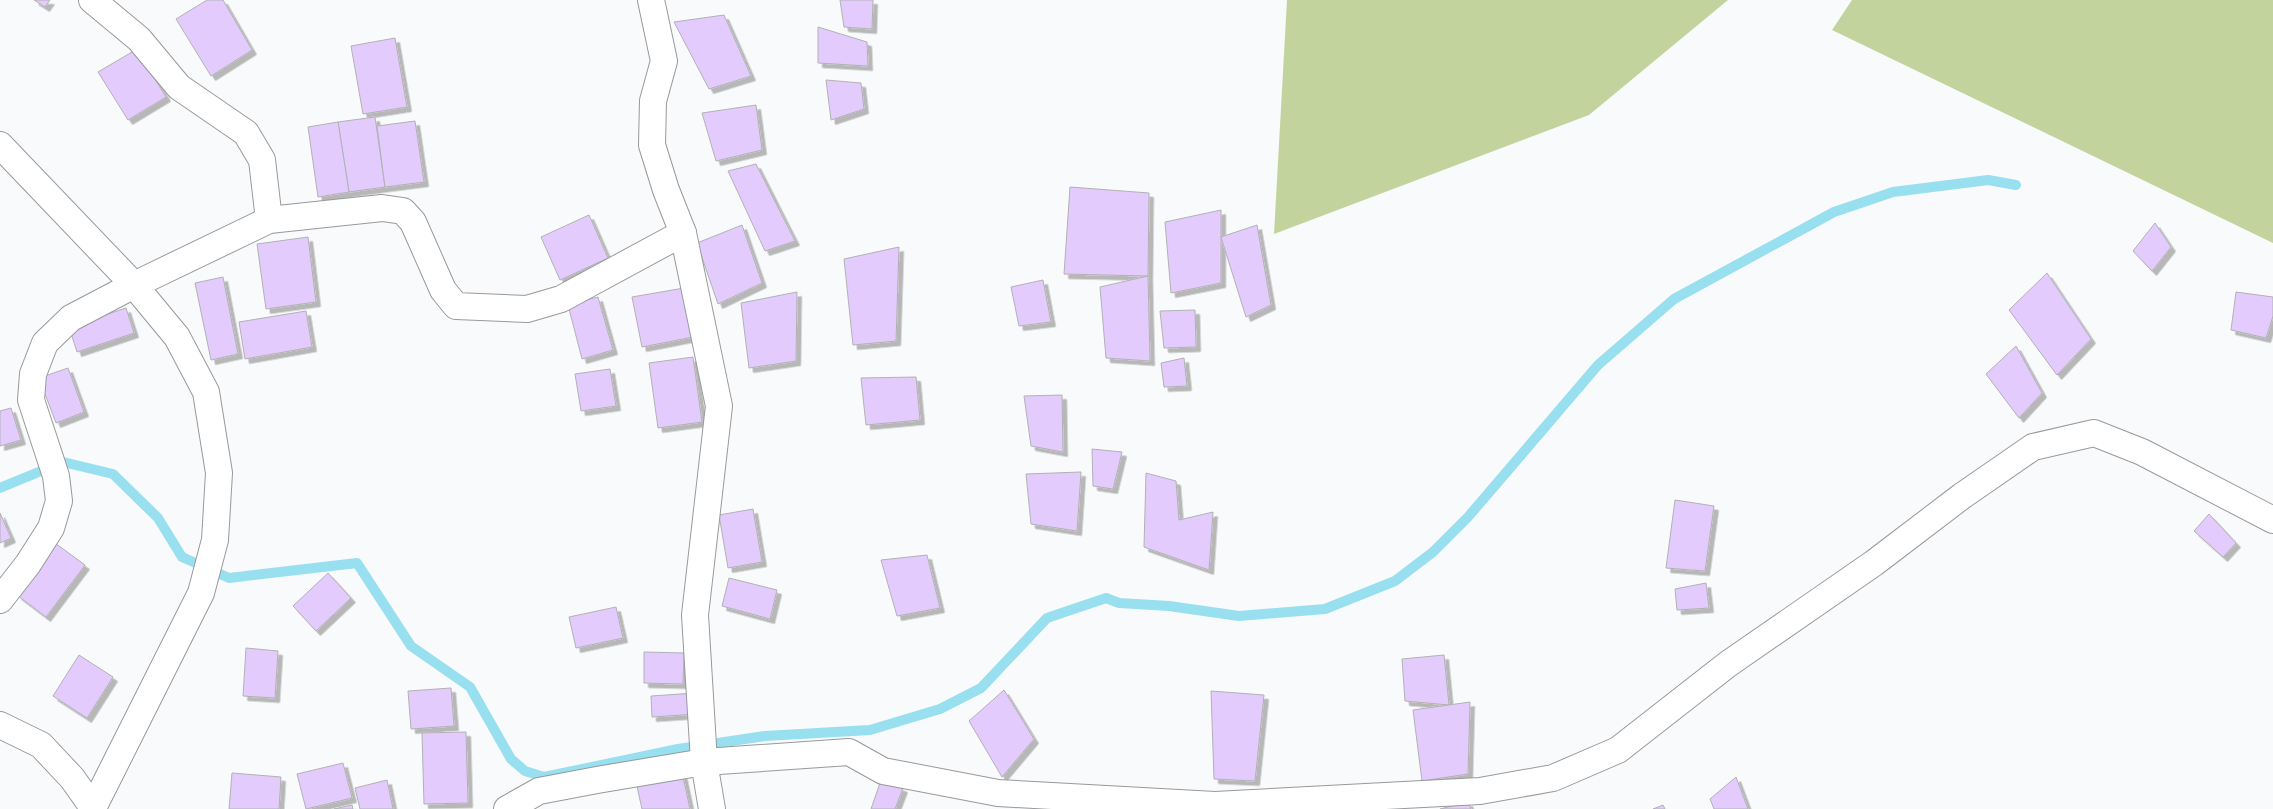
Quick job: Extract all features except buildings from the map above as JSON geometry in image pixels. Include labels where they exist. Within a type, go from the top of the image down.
[{"type":"street","points":[[92,0],[139,39],[179,87],[246,133],[262,160],[269,220]]},
{"type":"street","points":[[651,0],[664,61],[653,101],[652,145],[666,190],[683,234],[719,406],[695,615],[703,751],[712,809]]},
{"type":"street","points":[[0,145],[134,284],[177,337],[206,392],[219,473],[215,540],[201,593],[93,808],[72,778],[41,745],[0,725]]},
{"type":"street","points":[[0,600],[28,564],[51,528],[58,501],[52,464],[31,400],[33,374],[45,343],[71,318],[134,284],[269,220],[382,208],[403,211],[413,222],[443,290],[456,306],[528,309],[561,298],[683,234]]},
{"type":"street","points":[[507,809],[539,791],[703,751],[849,752],[883,771],[998,793],[1216,805],[1480,791],[1553,778],[1618,750],[1728,664],[1874,562],[1962,496],[2033,447],[2094,433],[2142,452],[2273,520]]},
{"type":"green space","points":[[1287,0],[1728,0],[1589,115],[1274,234]]},
{"type":"green space","points":[[1852,0],[2273,0],[2273,243],[1832,30]]},
{"type":"waterway","points":[[0,488],[63,462],[113,474],[158,518],[182,557],[229,578],[357,563],[411,646],[470,687],[511,759],[525,771],[544,777],[678,749],[765,736],[870,730],[940,709],[981,688],[1047,618],[1106,598],[1119,603],[1169,606],[1239,616],[1325,609],[1395,581],[1433,552],[1468,517],[1598,365],[1674,299],[1834,212],[1893,192],[1988,180],[2016,185]]}]
